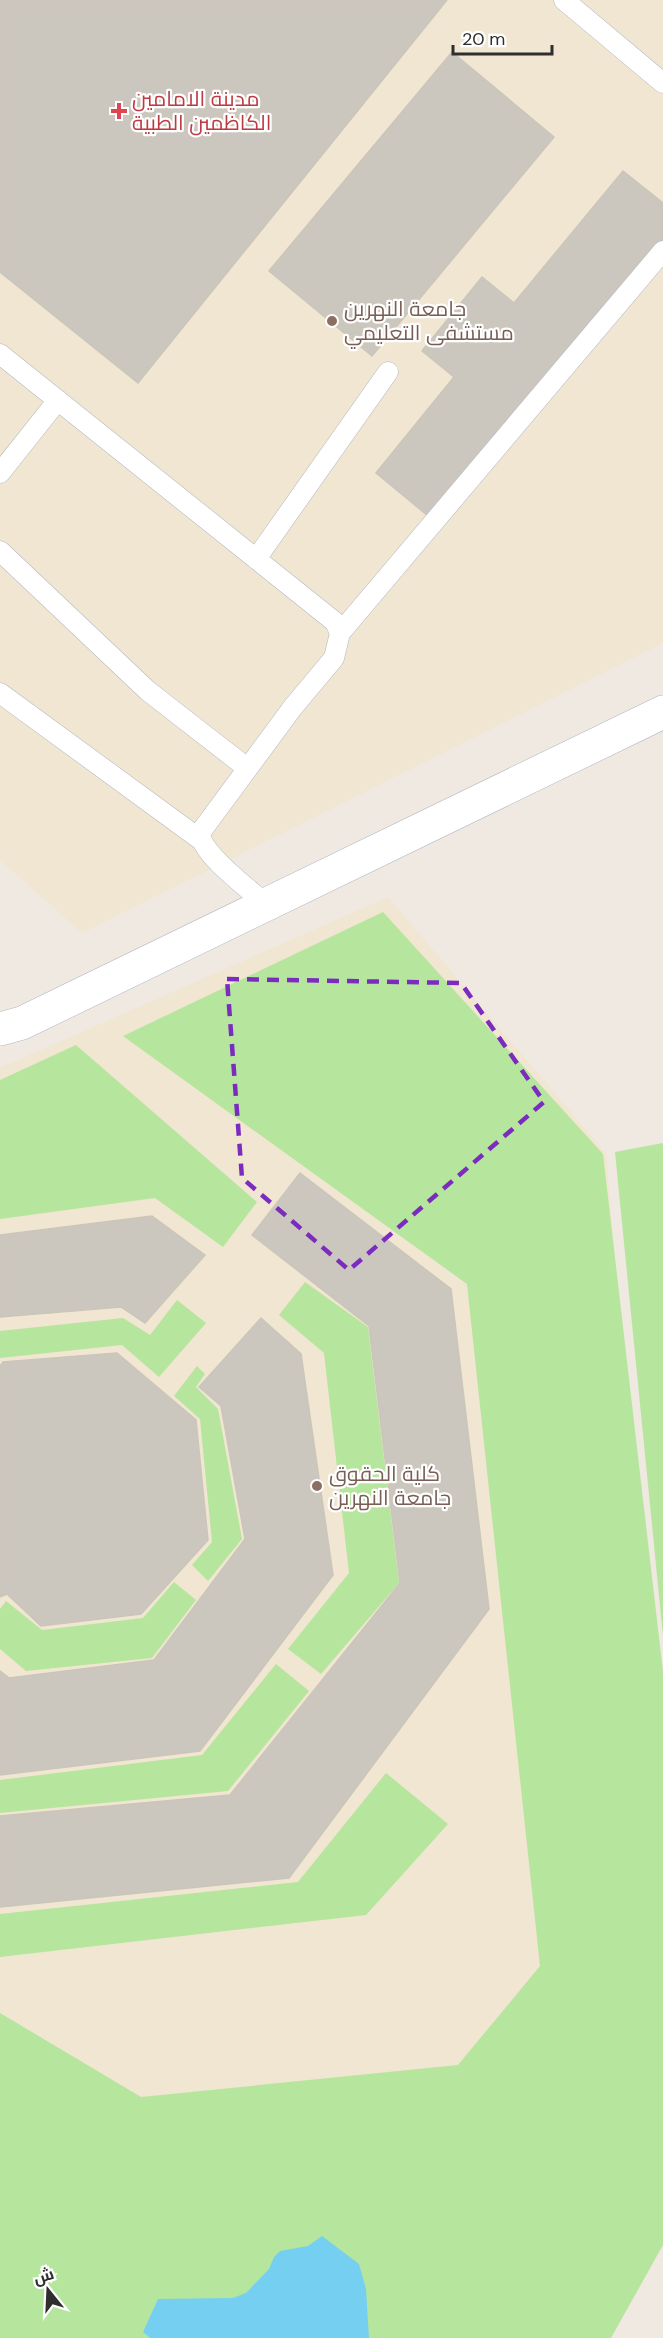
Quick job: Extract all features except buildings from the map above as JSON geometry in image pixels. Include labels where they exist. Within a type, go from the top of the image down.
[{"type":"street","points":[[0,1029],[22,1023],[663,712]]},
{"type":"lane","points":[[564,0],[663,83]]},
{"type":"lane","points":[[201,840],[203,825],[334,658],[340,633],[663,251]]},
{"type":"lane","points":[[0,354],[335,622],[340,633]]},
{"type":"lane","points":[[256,559],[388,372]]},
{"type":"lane","points":[[0,473],[57,400]]},
{"type":"lane","points":[[0,550],[148,691],[247,768]]},
{"type":"lane","points":[[0,693],[201,840],[209,852],[266,904]]},
{"type":"highlighted area","points":[[227,979],[461,983],[544,1102],[349,1270],[242,1178]]},
{"type":"shaded area","name":"جامعة النهرين مستشفى التعليمي","points":[[0,0],[663,0],[663,643],[82,933],[0,860]]},
{"type":"shaded area","name":"كلية الحقوق جامعة النهرين","points":[[388,897],[606,1153],[663,1819],[362,2231],[0,2013],[0,1068]]},
{"type":"green space","points":[[383,912],[603,1154],[663,1672],[663,2245],[611,2338],[0,2338],[0,2013],[141,2097],[458,2065],[540,1966],[467,1284],[123,1036]]},
{"type":"green space","points":[[76,1045],[257,1202],[223,1247],[155,1198],[0,1219],[0,1080]]},
{"type":"green space","points":[[663,1143],[663,1636],[615,1152]]},
{"type":"green space","points":[[305,1282],[368,1327],[399,1583],[321,1674],[288,1649],[349,1573],[324,1353],[279,1315]]},
{"type":"green space","points":[[177,1300],[206,1323],[159,1377],[122,1345],[0,1358],[0,1331],[123,1318],[150,1335]]},
{"type":"green space","points":[[197,1366],[205,1374],[196,1387],[218,1409],[242,1539],[208,1581],[192,1565],[212,1542],[200,1419],[174,1396]]},
{"type":"green space","points":[[174,1582],[196,1600],[152,1658],[26,1671],[0,1649],[0,1609],[6,1601],[42,1630],[143,1618]]},
{"type":"green space","points":[[276,1664],[309,1691],[228,1791],[0,1813],[0,1780],[202,1755]]},
{"type":"green space","points":[[386,1773],[448,1824],[366,1915],[0,1957],[0,1914],[298,1882]]},
{"type":"water","points":[[322,2236],[359,2264],[366,2289],[369,2338],[150,2338],[143,2332],[158,2299],[233,2298],[246,2293],[269,2269],[274,2257],[280,2251],[308,2246]]},
{"type":"place","name":"مدينة الامامين الكاظمين الطبية","points":[[119,111]]},
{"type":"place","name":"جامعة النهرين مستشفى التعليمي","points":[[332,321]]},
{"type":"place","name":"كلية الحقوق جامعة النهرين","points":[[317,1486]]}]
